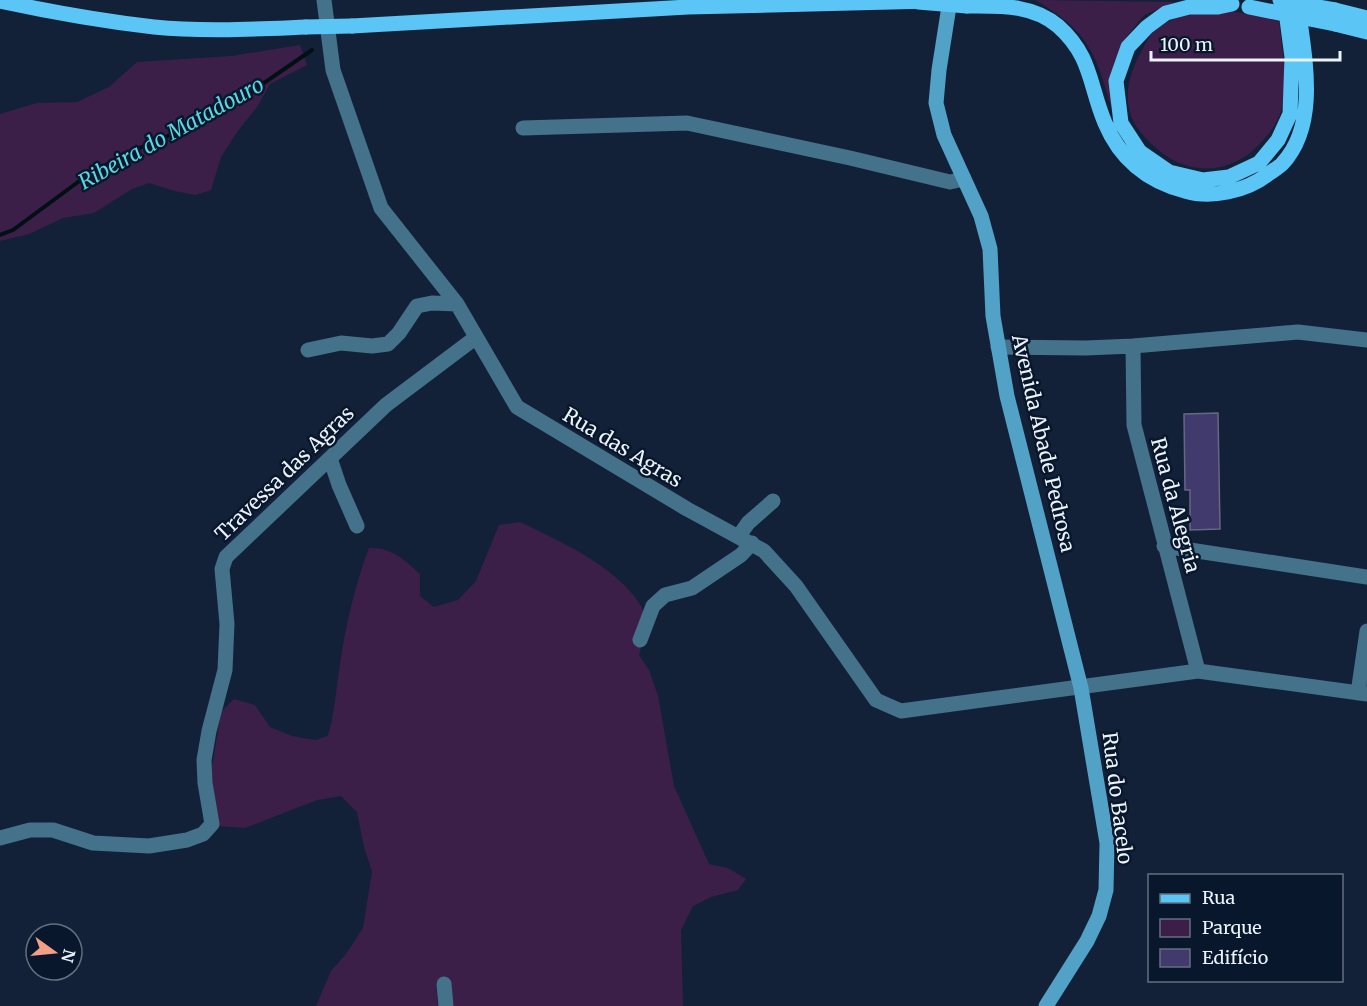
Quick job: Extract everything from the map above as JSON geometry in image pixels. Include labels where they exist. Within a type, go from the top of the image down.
[{"type":"main road","points":[[0,1],[83,18],[156,27],[233,30],[352,26],[688,7],[767,0]]},
{"type":"main road","points":[[688,7],[949,0]]},
{"type":"main road","points":[[1212,0],[1249,7],[1335,17],[1367,18]]},
{"type":"main road","points":[[1232,4],[1218,8],[1189,7],[1166,13],[1147,27],[1128,47],[1116,81],[1120,123],[1140,152],[1169,172],[1203,180],[1229,177],[1259,163],[1278,140],[1290,114],[1292,57],[1282,0],[1335,17],[1367,32]]},
{"type":"main road","points":[[918,2],[967,6],[1008,6],[1037,12],[1057,25],[1077,44],[1088,69],[1105,123],[1122,154],[1142,172],[1169,187],[1195,194],[1227,192],[1257,182],[1282,164],[1297,140],[1306,106],[1307,77],[1297,0]]},
{"type":"street","name":"Rua das Agras","points":[[324,0],[333,70],[381,208],[457,304],[517,407],[687,509],[764,551],[796,586],[876,700],[901,711],[1198,671],[1363,694]]},
{"type":"street","name":"Avenida Abade Pedrosa","points":[[949,0],[936,103],[944,135],[981,216],[990,249],[993,316],[1007,396],[1081,688]]},
{"type":"street","points":[[523,128],[687,123],[950,182],[964,179]]},
{"type":"street","points":[[308,350],[341,343],[388,345],[417,306],[432,303],[457,304]]},
{"type":"street","points":[[998,347],[1133,346],[1298,332],[1367,340]]},
{"type":"street","name":"Travessa das Agras","points":[[0,838],[30,830],[53,830],[93,843],[149,846],[187,840],[203,834],[212,824],[205,783],[204,760],[225,670],[227,624],[222,569],[226,556],[386,405],[476,338]]},
{"type":"street","name":"Rua da Alegria","points":[[1133,346],[1134,425],[1198,671]]},
{"type":"street","points":[[330,458],[357,526]]},
{"type":"street","points":[[640,640],[653,606],[664,595],[692,588],[741,555],[748,523],[773,501]]},
{"type":"street","points":[[1164,546],[1367,577]]},
{"type":"street","points":[[1363,694],[1367,631]]},
{"type":"street","name":"Rua do Bacelo","points":[[1046,1006],[1087,941],[1099,916],[1106,890],[1107,843],[1081,688]]},
{"type":"street","points":[[444,984],[446,1006]]},
{"type":"green space","points":[[1036,0],[1175,2],[1144,15],[1125,39],[1111,72],[1111,107],[1097,63],[1089,47],[1068,23]]},
{"type":"green space","points":[[1225,10],[1279,20],[1283,52],[1284,96],[1280,115],[1265,138],[1253,150],[1240,160],[1226,165],[1196,168],[1167,157],[1140,131],[1132,118],[1128,105],[1130,81],[1134,66],[1146,42],[1159,27],[1192,12]]},
{"type":"green space","points":[[300,45],[307,65],[270,84],[257,107],[221,157],[211,190],[195,195],[149,183],[132,189],[94,213],[63,218],[29,234],[0,241],[0,114],[37,103],[77,102],[109,87],[137,62],[232,56]]},
{"type":"green space","points":[[520,522],[569,546],[603,567],[631,592],[641,606],[644,623],[639,655],[649,670],[658,696],[674,786],[709,864],[728,868],[746,879],[738,890],[711,897],[693,906],[681,930],[683,1006],[453,1006],[447,977],[436,982],[438,1006],[316,1006],[331,971],[346,954],[363,928],[372,872],[357,812],[341,796],[317,800],[245,828],[217,826],[211,773],[221,712],[234,699],[255,705],[270,727],[292,736],[315,740],[328,736],[348,619],[369,548],[391,552],[420,574],[420,596],[434,607],[458,600],[476,581],[499,525]]},
{"type":"building","points":[[1218,413],[1220,529],[1190,530],[1190,490],[1185,490],[1184,414]]},
{"type":"waterway","name":"Ribeira do Matadouro","points":[[0,235],[13,230],[78,182],[121,156],[170,135],[251,92],[312,50]]}]
